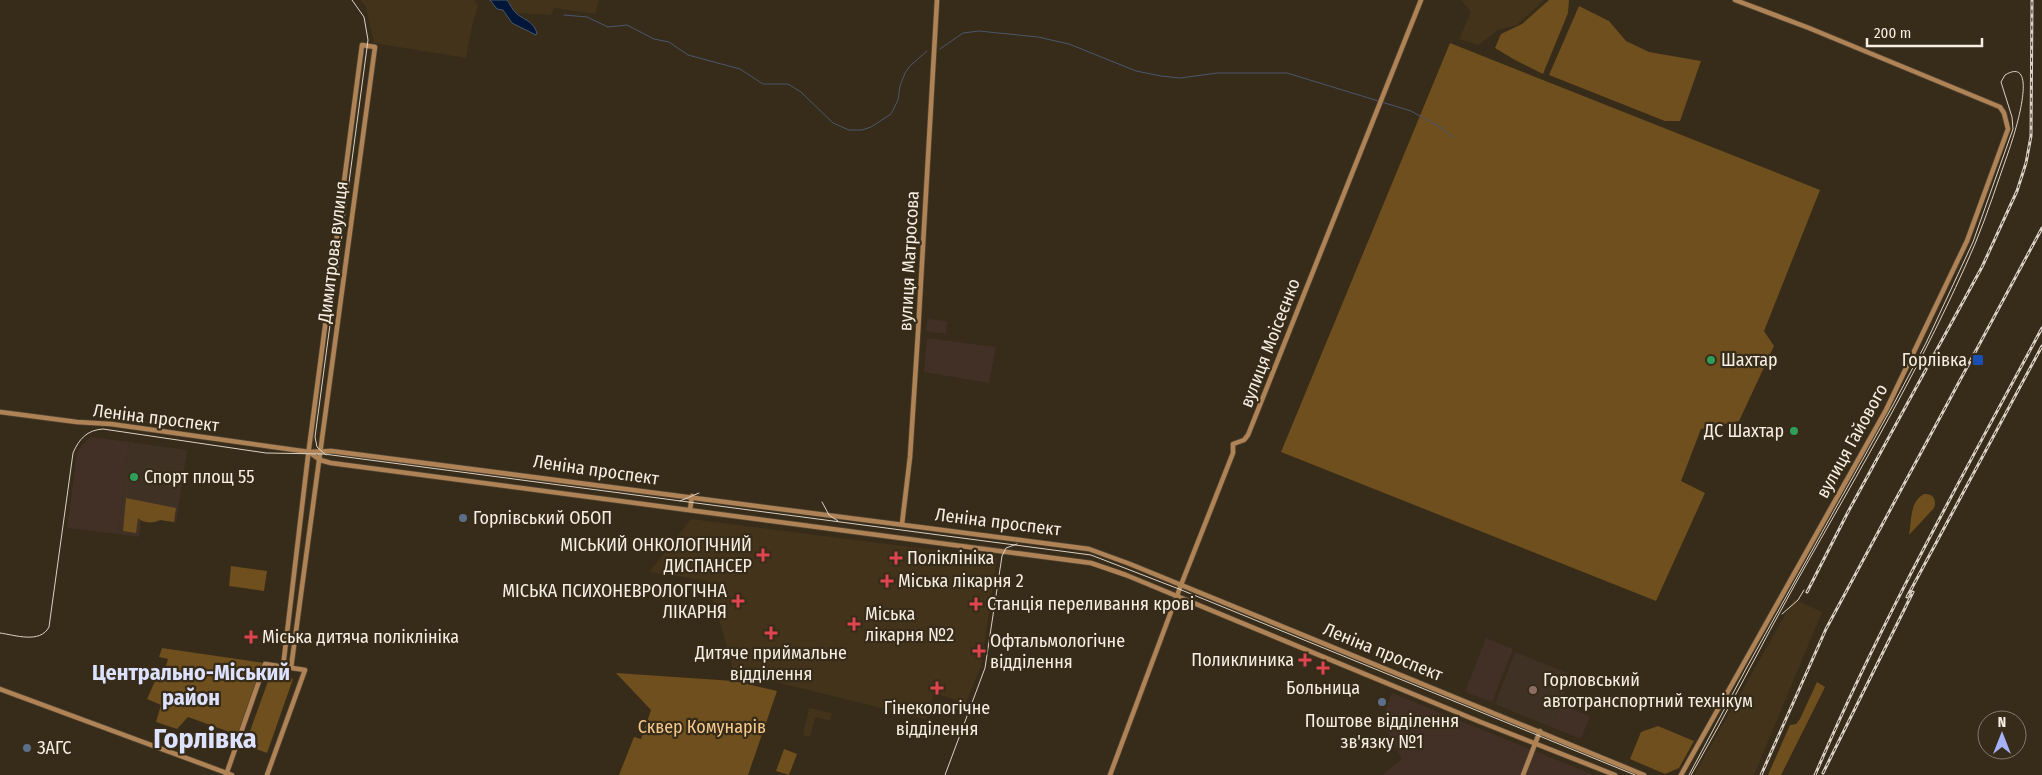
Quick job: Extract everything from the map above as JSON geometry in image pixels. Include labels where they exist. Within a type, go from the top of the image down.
[{"type":"street","name":"вулиця Матросова","points":[[902,524],[910,457],[937,0]]},
{"type":"street","name":"вулиця Моісеєнко","points":[[1110,775],[1234,450],[1234,444],[1246,438],[1252,426],[1421,0]]},
{"type":"street","name":"вулиця Гайового","points":[[1681,775],[1873,434],[1921,340],[1967,241],[2006,138],[2008,124],[2000,107],[1736,0]]},
{"type":"street","name":"Димитрова вулиця","points":[[283,666],[308,452],[362,45],[375,47],[292,668]]},
{"type":"street","name":"Леніна проспект","points":[[0,412],[77,422],[111,424],[308,452],[322,450],[692,496],[1090,549],[1644,775]]},
{"type":"street","name":"Леніна проспект","points":[[308,452],[320,460],[1100,565],[1615,775]]},
{"type":"street","points":[[690,510],[692,496]]},
{"type":"street","points":[[0,689],[228,774],[265,664],[305,670],[267,775]]},
{"type":"street","points":[[1523,775],[1540,732]]},
{"type":"street","points":[[1596,774],[1598,768]]},
{"type":"shaded area","points":[[360,0],[474,0],[478,6],[466,58],[374,43],[366,7]]},
{"type":"shaded area","points":[[506,0],[599,0],[595,14],[554,8],[551,15],[517,13]]},
{"type":"shaded area","points":[[1461,0],[1544,0],[1517,25],[1498,30],[1478,45],[1459,39],[1471,12]]},
{"type":"shaded area","points":[[927,319],[947,321],[946,334],[926,331]]},
{"type":"shaded area","points":[[927,338],[996,347],[989,383],[924,372]]},
{"type":"shaded area","points":[[91,437],[129,442],[118,534],[67,528],[77,453]]},
{"type":"shaded area","points":[[129,442],[187,450],[176,523],[160,520],[155,523],[141,521],[139,537],[118,534]]},
{"type":"shaded area","name":"Міська лікарня №2","points":[[691,519],[997,558],[981,666],[966,703],[934,693],[926,719],[734,672],[708,581],[649,572]]},
{"type":"shaded area","points":[[1794,599],[1822,612],[1754,775],[1694,775]]},
{"type":"shaded area","points":[[1486,638],[1513,649],[1492,702],[1465,692]]},
{"type":"shaded area","name":"Горловський автотранспортний технікум","points":[[1515,652],[1572,675],[1551,727],[1495,704]]},
{"type":"shaded area","points":[[1392,693],[1594,775],[1384,775],[1402,759],[1379,716],[1384,714]]},
{"type":"shaded area","points":[[1560,704],[1590,716],[1581,739],[1551,727]]},
{"type":"shaded area","points":[[809,708],[832,713],[830,721],[815,717],[810,737],[803,735]]},
{"type":"green space","points":[[1549,0],[1569,0],[1568,13],[1543,74],[1495,48],[1501,34],[1522,24]]},
{"type":"green space","points":[[1579,6],[1609,21],[1626,41],[1649,52],[1701,61],[1680,121],[1665,121],[1549,75]]},
{"type":"green space","points":[[1450,43],[1820,190],[1764,331],[1774,346],[1739,421],[1701,429],[1681,481],[1705,493],[1656,601],[1281,452]]},
{"type":"green space","points":[[1924,494],[1934,498],[1934,508],[1909,535],[1913,507],[1919,497]]},
{"type":"green space","points":[[126,498],[176,508],[174,522],[160,520],[148,522],[138,518],[136,533],[123,531]]},
{"type":"green space","points":[[231,566],[267,571],[264,591],[229,586]]},
{"type":"green space","points":[[162,648],[264,663],[238,735],[188,717],[177,729],[156,722],[161,705],[147,699],[156,679],[162,680],[168,659],[159,657]]},
{"type":"green space","points":[[271,673],[293,679],[267,753],[245,745]]},
{"type":"green space","name":"Сквер Комунарів","points":[[616,673],[734,681],[777,691],[748,775],[619,775],[634,737],[641,739],[651,710]]},
{"type":"green space","points":[[1817,682],[1825,687],[1781,775],[1768,775],[1790,725],[1796,724],[1800,719]]},
{"type":"green space","points":[[1658,726],[1694,741],[1679,768],[1665,774],[1630,759],[1641,732]]},
{"type":"green space","points":[[784,749],[797,754],[789,775],[776,771]]},
{"type":"water","points":[[490,0],[507,0],[516,13],[533,26],[537,33],[536,35],[512,23],[503,10],[497,9]]},
{"type":"waterway","points":[[564,15],[587,17],[608,27],[627,25],[654,39],[669,42],[688,55],[740,69],[763,84],[788,84],[801,92],[833,123],[849,130],[862,130],[871,127],[891,114],[898,100],[900,86],[905,73],[927,51]]},
{"type":"waterway","points":[[940,49],[963,33],[979,31],[1038,37],[1069,44],[1136,71],[1161,76],[1180,78],[1217,73],[1287,73],[1411,111],[1440,127],[1454,138]]},
{"type":"tram line","points":[[326,455],[317,447],[315,437],[368,40],[364,17],[352,0]]},
{"type":"tram line","points":[[1689,775],[1892,407],[1926,343],[1973,242],[2013,129],[2012,117],[2001,82],[2005,75],[2016,72],[2022,76],[2023,87],[2019,118],[1984,222],[1956,288],[1913,373],[1691,775]]},
{"type":"tram line","points":[[0,633],[33,637],[45,632],[49,627],[73,453],[84,436],[92,431],[103,429],[266,453],[324,454],[1091,555],[1635,775]]},
{"type":"tram line","points":[[680,501],[699,493]]},
{"type":"tram line","points":[[822,502],[829,515],[838,521]]},
{"type":"tram line","points":[[945,775],[985,668],[1002,556],[1006,548],[1017,544]]},
{"type":"tram line","points":[[1782,614],[1798,600],[1804,590]]},
{"type":"railway","points":[[1807,592],[1848,512],[1982,267],[2017,191],[2026,163],[2031,136],[2032,0]]},
{"type":"railway","points":[[1761,775],[1826,629],[2042,228]]},
{"type":"railway","points":[[1815,775],[1840,718],[1895,605],[2042,328]]},
{"type":"railway","points":[[1907,597],[2042,346]]},
{"type":"railway","points":[[1823,773],[1913,592]]},
{"type":"place","name":"Шахтар","points":[[1711,360]]},
{"type":"place","name":"Горлівка","points":[[1978,360]]},
{"type":"place","name":"ДС Шахтар","points":[[1794,431]]},
{"type":"place","name":"Спорт площ 55","points":[[134,477]]},
{"type":"place","name":"Горлівський ОБОП","points":[[463,518]]},
{"type":"place","name":"МІСЬКИЙ ОНКОЛОГІЧНИЙ ДИСПАНСЕР","points":[[763,555]]},
{"type":"place","name":"Поліклініка","points":[[896,558]]},
{"type":"place","name":"Міська лікарня 2","points":[[887,581]]},
{"type":"place","name":"МІСЬКА ПСИХОНЕВРОЛОГІЧНА ЛІКАРНЯ","points":[[738,601]]},
{"type":"place","name":"Станція переливання крові","points":[[976,604]]},
{"type":"place","name":"Міська лікарня №2","points":[[854,624]]},
{"type":"place","name":"Дитяче приймальне відділення","points":[[771,633]]},
{"type":"place","name":"Міська дитяча поліклініка","points":[[251,637]]},
{"type":"place","name":"Офтальмологічне відділення","points":[[979,651]]},
{"type":"place","name":"Поликлиника","points":[[1305,660]]},
{"type":"place","name":"Больница","points":[[1323,668]]},
{"type":"place","name":"Гінекологічне відділення","points":[[937,688]]},
{"type":"place","name":"Горловський автотранспортний технікум","points":[[1533,690]]},
{"type":"place","name":"Поштове відділення зв'язку №1","points":[[1382,702]]},
{"type":"place","name":"ЗАГС","points":[[27,748]]},
{"type":"district","name":"Центрально-Міський район","points":[[191,684]]},
{"type":"district","name":"Горлівка","points":[[205,738]]}]
